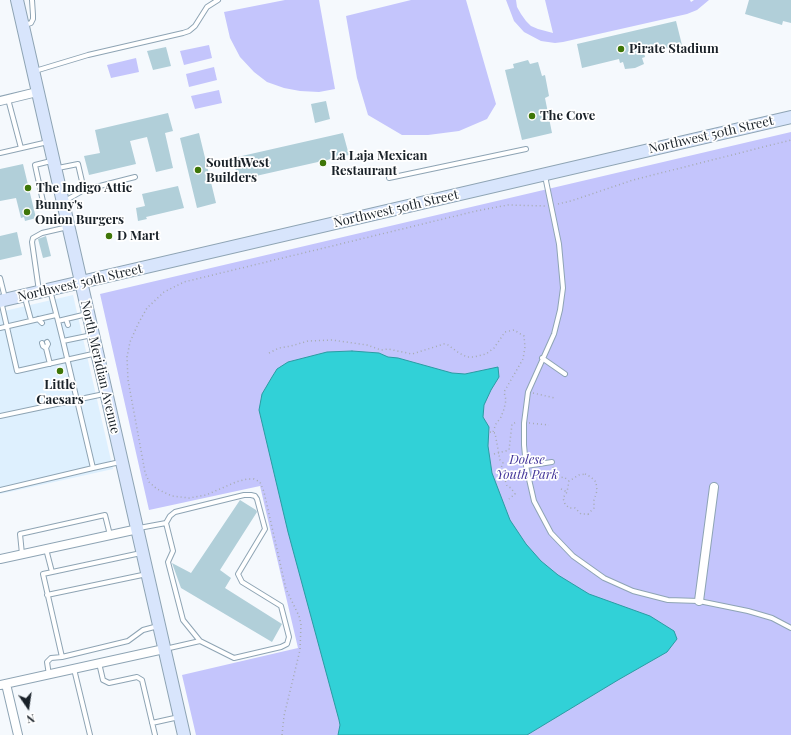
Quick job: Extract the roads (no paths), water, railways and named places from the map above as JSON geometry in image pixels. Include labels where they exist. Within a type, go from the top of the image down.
[{"type":"main road","name":"North Meridian Avenue","points":[[16,0],[184,735]]},
{"type":"main road","name":"Northwest 50th Street","points":[[2,301],[791,117]]},
{"type":"street","points":[[4,100],[37,92]]},
{"type":"street","points":[[699,601],[714,487]]},
{"type":"street","points":[[0,559],[138,529]]},
{"type":"street","points":[[18,735],[3,684],[164,649]]},
{"type":"lane","points":[[22,26],[31,22],[33,19],[34,15],[32,0]]},
{"type":"lane","points":[[33,71],[88,55],[189,31],[207,7],[218,0]]},
{"type":"lane","points":[[4,100],[21,148]]},
{"type":"lane","points":[[0,153],[49,142]]},
{"type":"lane","points":[[389,178],[526,149]]},
{"type":"lane","points":[[84,190],[78,164],[35,165],[44,206],[63,202],[84,190],[135,177]]},
{"type":"lane","points":[[544,174],[560,244],[563,288],[560,310],[554,334],[528,392],[524,423],[524,445],[526,466],[534,501],[551,533],[573,556],[604,578],[633,591],[668,600],[699,601],[748,611],[772,618],[791,628]]},
{"type":"lane","points":[[68,227],[42,233],[33,238],[32,242],[45,291],[58,321],[93,468]]},
{"type":"lane","points":[[0,278],[2,301],[17,371],[97,353]]},
{"type":"lane","points":[[24,296],[31,320]]},
{"type":"lane","points":[[58,321],[88,314]]},
{"type":"lane","points":[[0,328],[31,320],[39,321],[56,315]]},
{"type":"lane","points":[[66,319],[68,325]]},
{"type":"lane","points":[[70,334],[72,339]]},
{"type":"lane","points":[[63,342],[93,334]]},
{"type":"lane","points":[[46,348],[48,344],[47,342]]},
{"type":"lane","points":[[42,343],[46,348],[50,364]]},
{"type":"lane","points":[[542,358],[565,374]]},
{"type":"lane","points":[[0,416],[107,394]]},
{"type":"lane","points":[[0,490],[122,462]]},
{"type":"lane","points":[[526,466],[552,462]]},
{"type":"lane","points":[[138,529],[166,522],[175,512],[251,495],[257,499],[265,526],[264,531],[238,574],[242,582],[282,606],[289,637],[287,644],[281,647],[234,658],[200,641],[182,620],[168,562],[173,551],[166,522]]},
{"type":"lane","points":[[22,554],[20,534],[105,515],[110,535]]},
{"type":"lane","points":[[46,549],[52,572]]},
{"type":"lane","points":[[62,657],[43,574],[143,553]]},
{"type":"lane","points":[[47,595],[148,574]]},
{"type":"lane","points":[[49,674],[47,662],[51,658],[62,657],[128,641],[143,630],[159,626]]},
{"type":"lane","points":[[164,649],[200,641]]},
{"type":"lane","points":[[99,663],[103,680],[109,683],[137,676],[142,680],[155,735]]},
{"type":"lane","points":[[74,669],[90,735]]},
{"type":"lane","points":[[152,723],[180,717]]},
{"type":"place","name":"Pirate Stadium","points":[[621,49]]},
{"type":"place","name":"The Cove","points":[[532,116]]},
{"type":"place","name":"La Laja Mexican Restaurant","points":[[323,163]]},
{"type":"place","name":"SouthWest Builders","points":[[198,170]]},
{"type":"place","name":"The Indigo Attic","points":[[28,188]]},
{"type":"place","name":"Bunny's Onion Burgers","points":[[27,212]]},
{"type":"place","name":"D Mart","points":[[109,236]]},
{"type":"place","name":"Little Caesars","points":[[60,371]]},
{"type":"park label","name":"Dolese Youth Park","points":[[527,468]]}]
